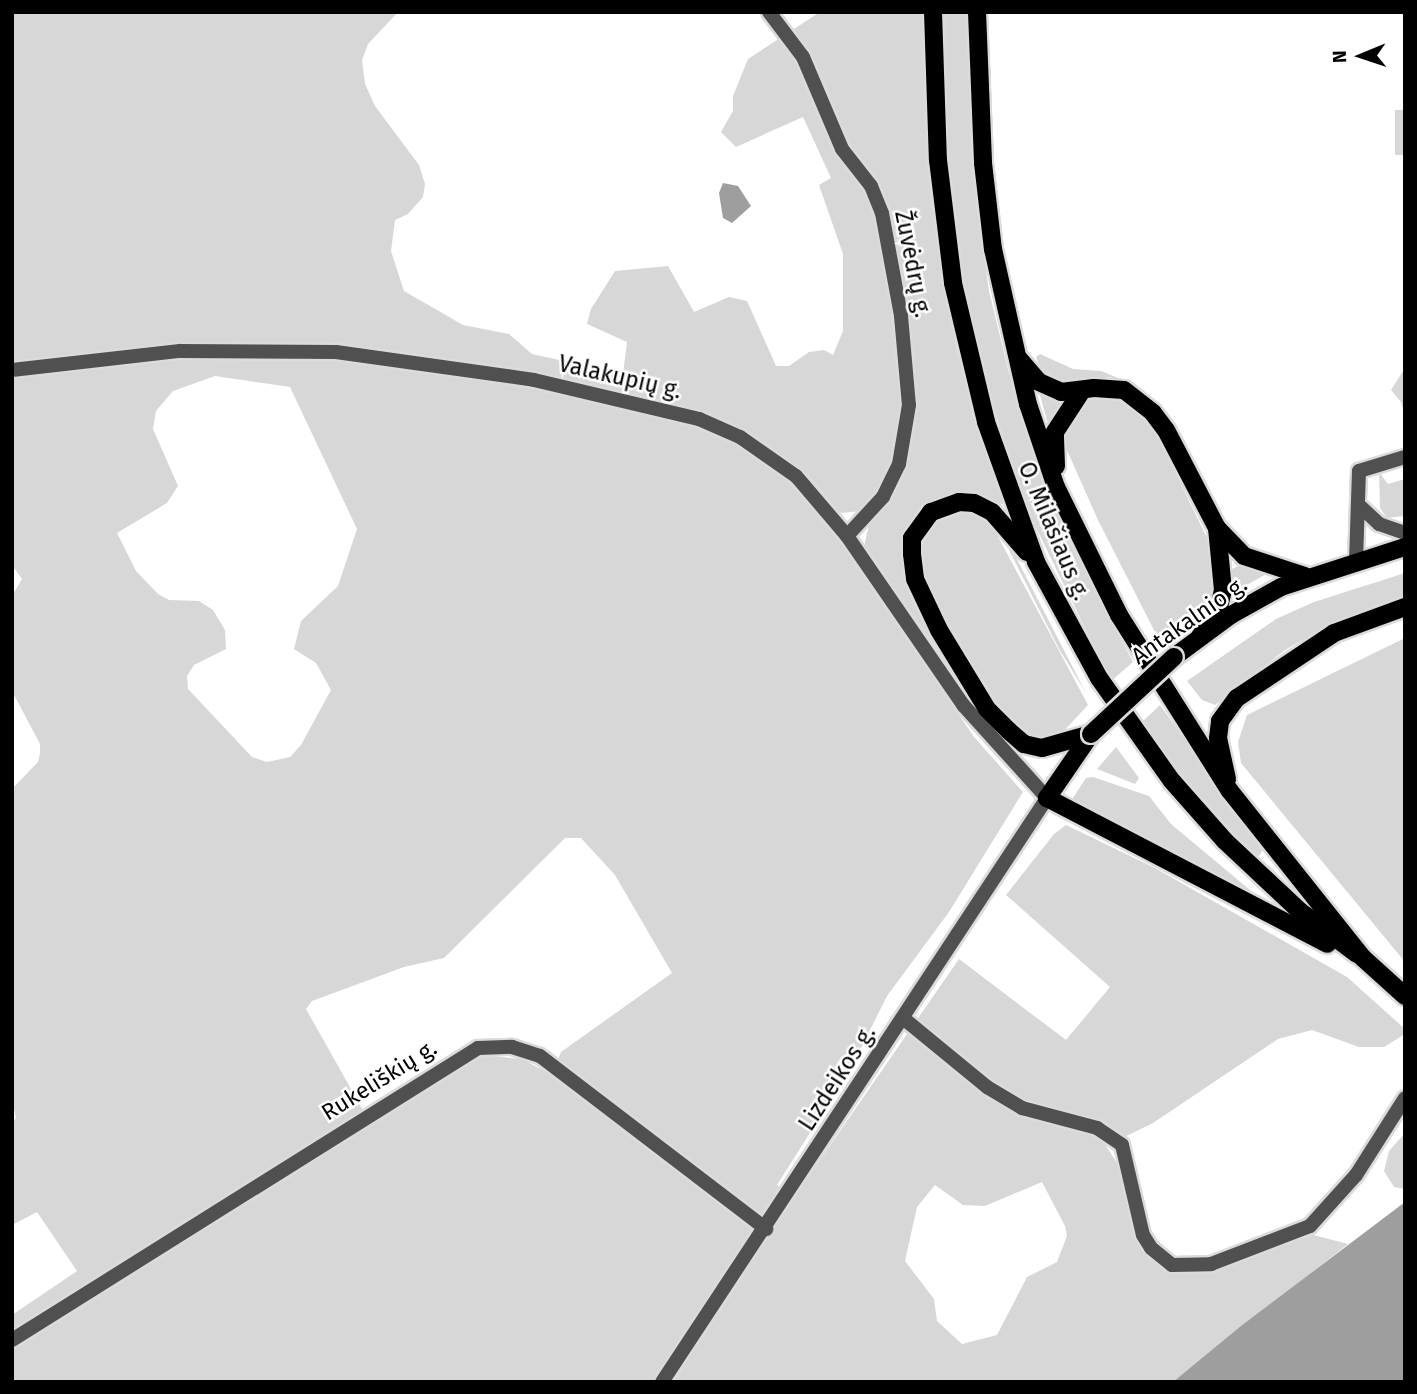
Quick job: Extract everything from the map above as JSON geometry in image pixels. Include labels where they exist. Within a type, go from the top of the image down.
[{"type":"main road","name":"O. Milašiaus g.","points":[[933,12],[938,160],[953,283],[986,422],[1036,562],[1099,678],[1172,781],[1218,833],[1301,912],[1326,935],[1363,958]]},
{"type":"main road","name":"O. Milašiaus g.","points":[[977,12],[983,163],[993,249],[1017,357],[1056,486],[1119,615],[1230,791],[1363,958],[1401,992]]},
{"type":"main road","points":[[1017,357],[1051,390],[1080,392],[1094,387],[1124,390],[1153,413],[1217,528],[1244,556],[1305,576]]},
{"type":"main road","points":[[1056,486],[1055,432],[1080,392]]},
{"type":"main road","points":[[1036,562],[992,512],[974,503],[959,502],[931,512],[912,538],[915,579],[939,631],[988,709],[1024,744],[1042,748],[1091,734]]},
{"type":"main road","points":[[1200,636],[1219,608],[1223,590],[1217,528]]},
{"type":"main road","name":"Antakalnio g.","points":[[1047,798],[1091,734],[1200,636],[1258,599],[1305,576],[1405,547]]},
{"type":"main road","points":[[1230,791],[1218,738],[1220,721],[1237,698],[1334,633],[1405,607]]},
{"type":"main road","points":[[1047,798],[1335,948],[1363,958]]},
{"type":"street","name":"Žuvėdrų g.","points":[[769,12],[803,57],[842,149],[871,186],[882,213],[901,316],[909,405],[899,464],[883,497],[847,536]]},
{"type":"street","name":"Valakupių g.","points":[[12,370],[127,354],[270,349],[440,364],[580,390],[699,419],[740,438],[796,476],[847,536],[983,730],[1047,798]]},
{"type":"street","points":[[1356,561],[1362,507],[1359,471],[1405,457]]},
{"type":"street","points":[[1362,507],[1379,524],[1405,533]]},
{"type":"street","points":[[939,670],[988,709]]},
{"type":"street","name":"Lizdeikos g.","points":[[662,1382],[766,1229],[1047,798]]},
{"type":"street","points":[[903,1018],[987,1087],[1023,1108],[1097,1128],[1122,1145],[1143,1236],[1151,1248],[1172,1265],[1211,1264],[1310,1226],[1356,1175],[1405,1098]]},
{"type":"street","name":"Rukeliškių g.","points":[[12,1340],[478,1048],[512,1047],[540,1056],[766,1229]]},
{"type":"shaded area","points":[[12,12],[398,12],[368,44],[362,60],[365,84],[375,106],[419,165],[425,184],[423,197],[408,214],[395,220],[391,251],[404,291],[463,325],[509,334],[532,354],[623,374],[627,342],[587,324],[591,309],[615,271],[668,266],[694,312],[729,297],[747,301],[776,366],[789,366],[809,352],[824,350],[833,355],[843,331],[843,254],[819,185],[831,178],[803,117],[736,147],[721,132],[733,111],[733,96],[748,59],[820,12],[925,12],[927,139],[938,249],[957,350],[1004,505],[977,495],[947,496],[917,516],[906,531],[904,572],[948,665],[864,546],[869,525],[900,481],[910,453],[917,403],[904,403],[902,440],[880,496],[863,511],[840,513],[808,475],[792,485],[832,530],[974,737],[1023,792],[949,912],[887,996],[851,1068],[777,1185],[795,1196],[959,959],[1066,1040],[1110,987],[1006,895],[1054,834],[1066,825],[1155,868],[1347,977],[1405,1029],[1405,1034],[1384,1047],[1359,1047],[1312,1030],[1278,1039],[1153,1123],[1106,1146],[1119,1166],[1140,1247],[1159,1265],[1179,1270],[1210,1268],[1252,1257],[1306,1233],[1348,1244],[1173,1382],[12,1382],[12,1315],[77,1271],[37,1212],[12,1225],[12,1124],[16,1118],[12,1099],[12,789],[38,762],[40,744],[12,691],[12,596],[22,579],[12,565]],"holes":[[[215,376],[290,387],[357,529],[338,586],[301,621],[294,649],[316,663],[331,690],[301,745],[290,757],[267,762],[252,757],[188,689],[187,676],[194,665],[226,649],[225,630],[213,610],[199,601],[169,600],[158,594],[136,571],[117,533],[167,503],[178,486],[153,429],[156,411],[173,391]],[[565,838],[581,838],[615,875],[672,973],[561,1052],[552,1075],[522,1059],[480,1055],[369,1121],[306,1009],[312,1001],[404,967],[444,958]],[[1042,1182],[1065,1226],[1067,1236],[1057,1262],[1027,1277],[997,1335],[962,1344],[937,1321],[934,1299],[905,1261],[917,1207],[935,1185],[963,1205],[985,1206]]]},
{"type":"shaded area","points":[[942,12],[967,12],[977,210],[989,291],[1009,373],[1065,533],[1133,662],[1111,681],[1022,499],[979,359],[954,238],[944,130]]},
{"type":"shaded area","points":[[1395,110],[1405,110],[1405,155],[1395,155]]},
{"type":"shaded area","points":[[723,183],[738,186],[751,206],[732,223],[723,218],[719,193]]},
{"type":"shaded area","points":[[1040,354],[1073,369],[1101,371],[1128,382],[1108,377],[1072,386],[1044,378],[1036,357]]},
{"type":"shaded area","points":[[1405,368],[1405,416],[1401,402],[1391,390]]},
{"type":"shaded area","points":[[1039,392],[1065,399],[1051,424],[1048,424]]},
{"type":"shaded area","points":[[1094,396],[1128,402],[1153,427],[1211,546],[1217,575],[1209,601],[1159,640],[1098,520],[1066,448],[1066,431],[1061,429],[1082,402]]},
{"type":"shaded area","points":[[1379,472],[1388,484],[1405,479],[1405,516],[1387,518],[1380,508]]},
{"type":"shaded area","points":[[966,511],[988,518],[1088,705],[1061,734],[1039,740],[1020,728],[997,703],[933,600],[924,577],[920,546],[934,523]]},
{"type":"shaded area","points":[[995,522],[1002,530],[1086,693],[1059,649]]},
{"type":"shaded area","points":[[1244,563],[1270,572],[1227,596],[1230,570]]},
{"type":"shaded area","points":[[1405,573],[1405,596],[1331,624],[1285,650],[1215,705],[1202,700],[1187,681],[1276,619],[1314,602]]},
{"type":"shaded area","points":[[1405,638],[1405,962],[1241,763],[1238,742],[1247,715]]},
{"type":"shaded area","points":[[1160,705],[1263,849],[1258,858],[1205,804],[1141,723]]},
{"type":"shaded area","points":[[1116,747],[1139,778],[1135,784],[1097,769]]},
{"type":"shaded area","points":[[1093,777],[1149,796],[1171,824],[1262,900],[1147,840],[1067,807],[1086,778]]},
{"type":"shaded area","points":[[1405,1133],[1405,1189],[1394,1187],[1384,1171],[1389,1151]]},
{"type":"shaded area","points":[[1405,1202],[1405,1382],[1173,1382],[1241,1326]]}]
